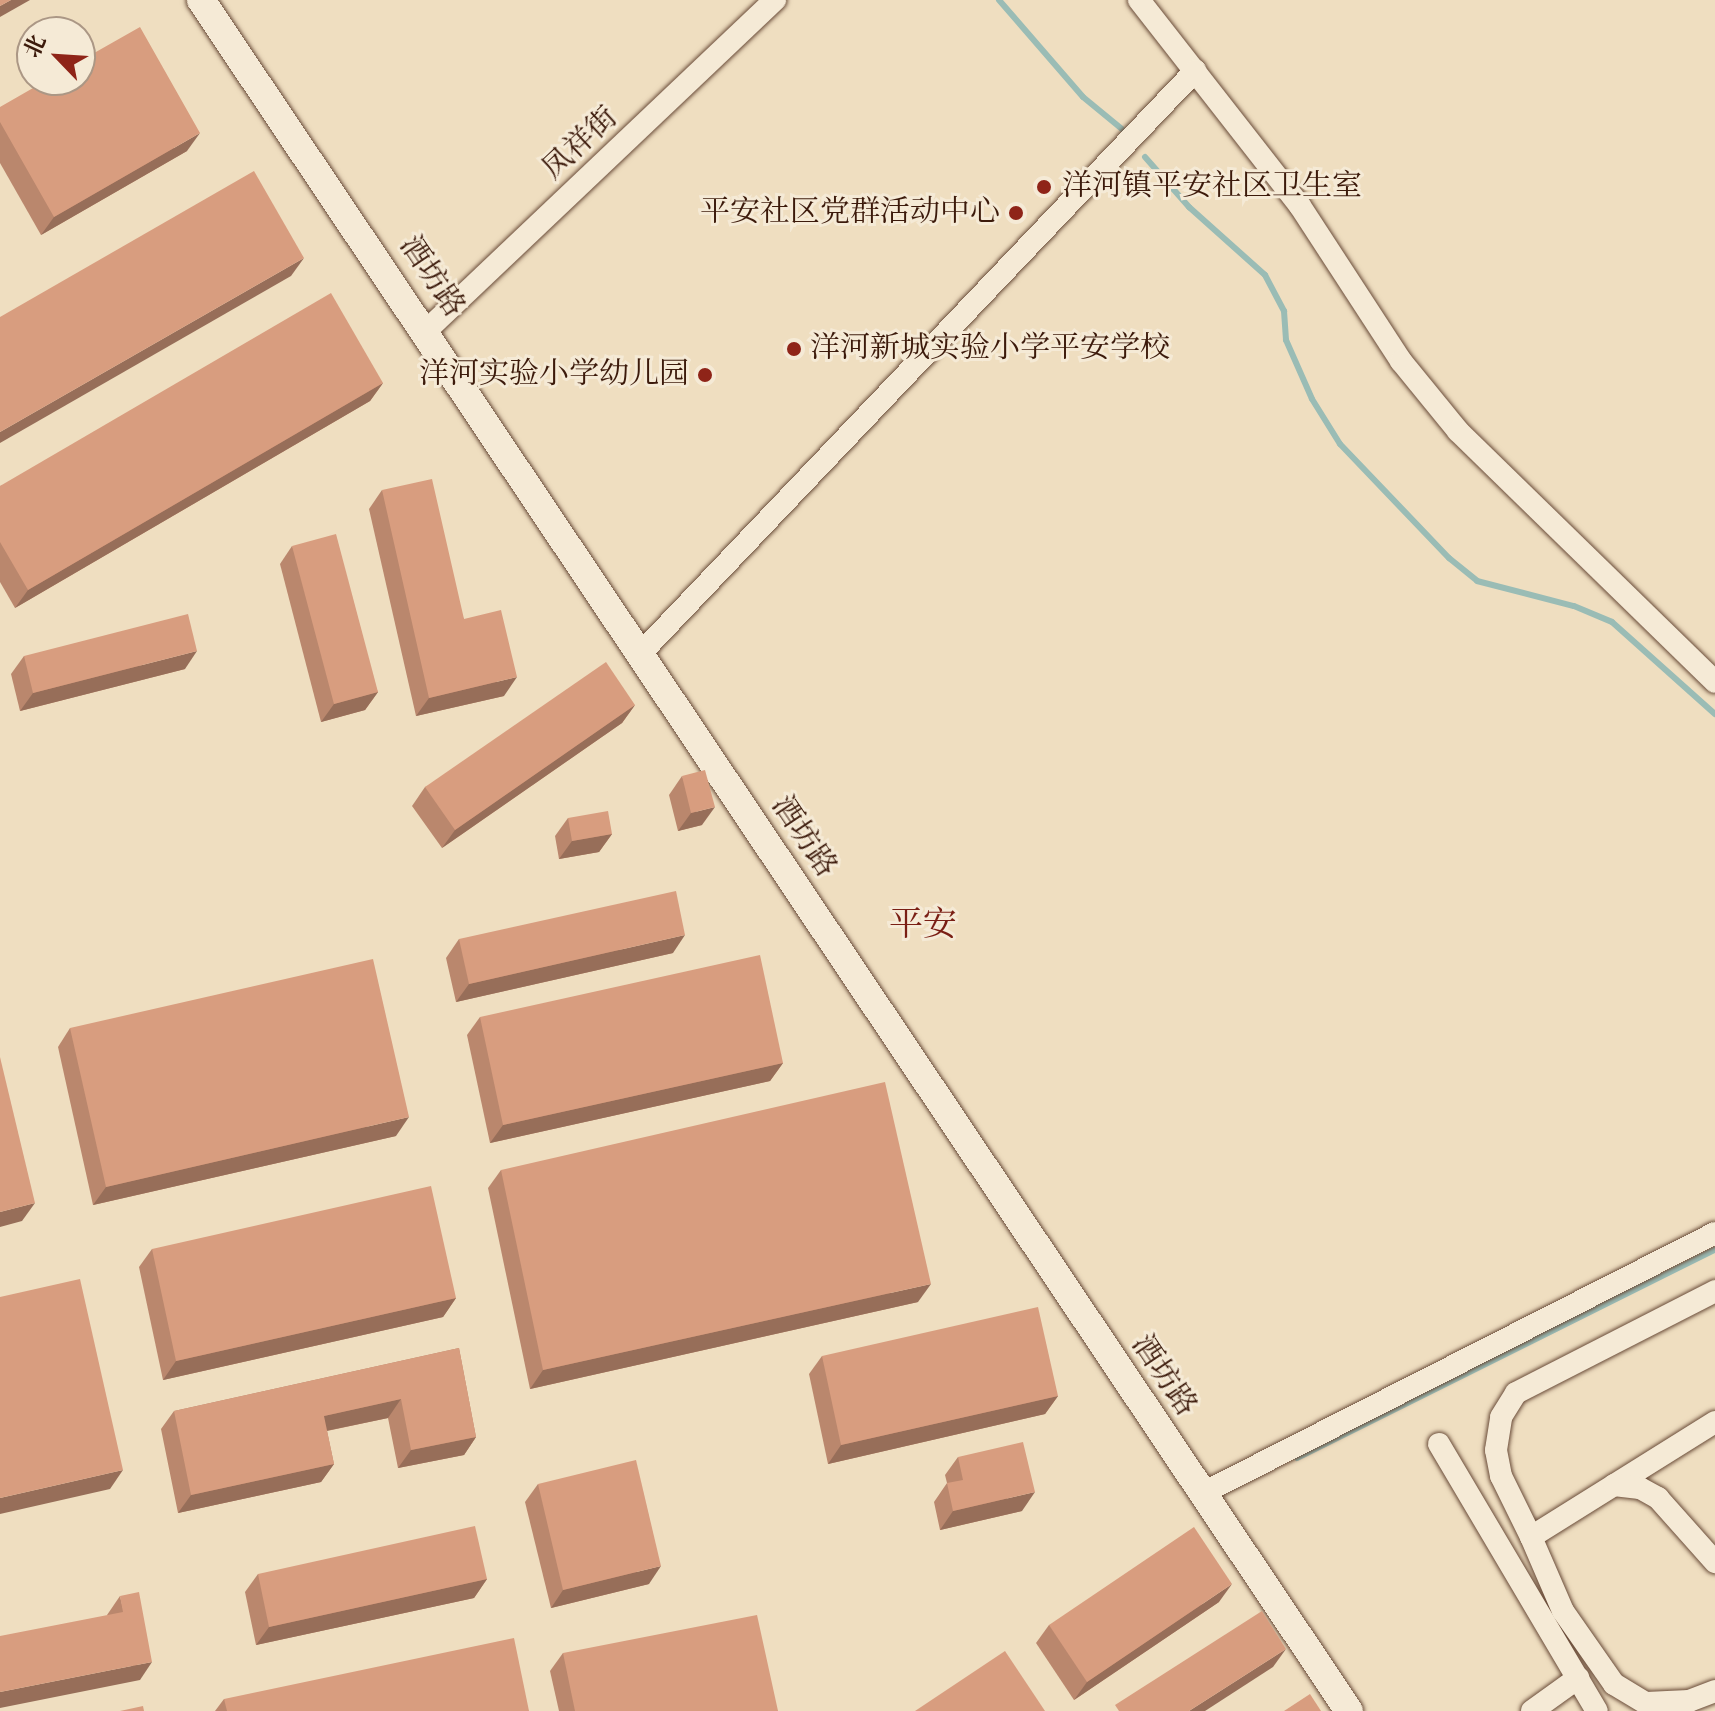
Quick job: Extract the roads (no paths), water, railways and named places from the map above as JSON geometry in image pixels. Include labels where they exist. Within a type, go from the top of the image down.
[{"type":"street","name":"酒坊路","points":[[201,0],[427,330],[1201,1494],[1349,1711]]},
{"type":"street","name":"凤祥街","points":[[427,330],[775,0]]},
{"type":"street","points":[[1139,0],[1300,206],[1401,361],[1458,431],[1715,682]]},
{"type":"street","points":[[641,653],[1195,71]]},
{"type":"street","points":[[1201,1494],[1715,1233]]},
{"type":"street","points":[[1715,1291],[1516,1393],[1501,1417],[1496,1450],[1501,1476],[1563,1611],[1614,1684],[1646,1703],[1689,1701],[1715,1691]]},
{"type":"street","points":[[1531,1537],[1715,1422]]},
{"type":"street","points":[[1439,1444],[1597,1711]]},
{"type":"street","points":[[1614,1485],[1640,1488],[1658,1498],[1715,1562]]},
{"type":"street","points":[[1532,1711],[1578,1678]]},
{"type":"waterway","points":[[999,0],[1083,97],[1122,129]]},
{"type":"waterway","points":[[1145,157],[1189,207],[1265,275],[1284,311],[1286,340],[1312,399],[1340,444],[1449,558],[1477,581],[1574,606],[1612,622],[1715,714]]},
{"type":"waterway","points":[[1297,1458],[1715,1250]]},
{"type":"place","name":"洋河镇平安社区卫生室","points":[[1044,187]]},
{"type":"place","name":"平安社区党群活动中心","points":[[1016,213]]},
{"type":"place","name":"洋河新城实验小学平安学校","points":[[794,349]]},
{"type":"place","name":"洋河实验小学幼儿园","points":[[705,375]]},
{"type":"district","name":"平安","points":[[923,926]]}]
